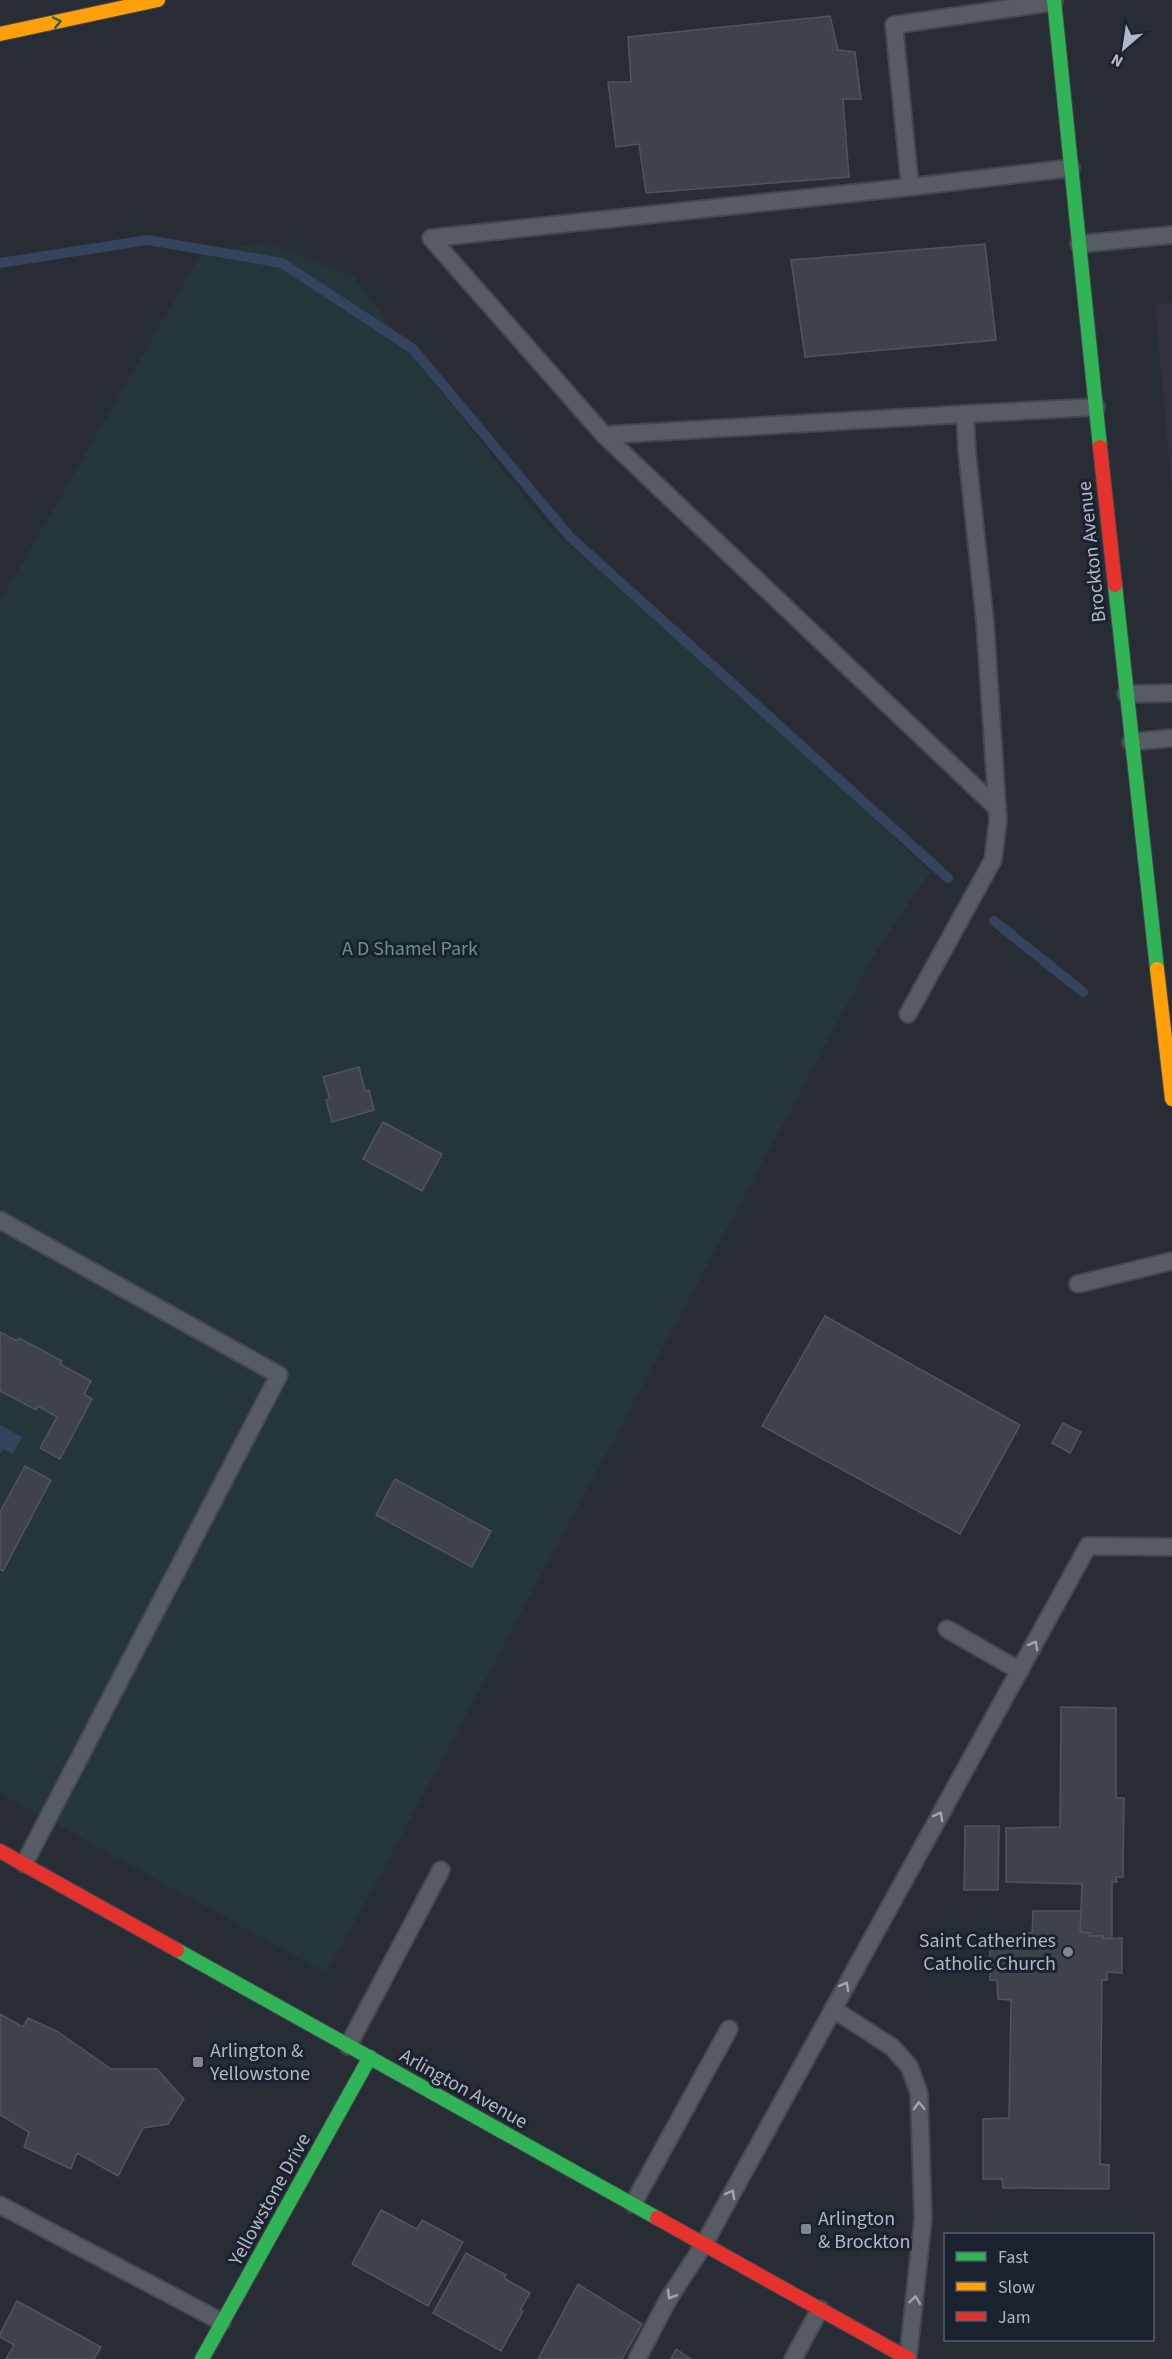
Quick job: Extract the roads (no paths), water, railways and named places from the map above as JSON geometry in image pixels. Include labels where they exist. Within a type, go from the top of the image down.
[{"type":"main road","points":[[0,34],[158,0]]},
{"type":"main road","name":"Brockton Avenue","points":[[1054,1],[1131,742],[1172,1099]]},
{"type":"main road","name":"Arlington Avenue","points":[[0,1851],[633,2204],[703,2246],[909,2359]]},
{"type":"main road","name":"Yellowstone Drive","points":[[202,2359],[370,2057]]},
{"type":"lane","points":[[910,187],[894,25],[1054,1]]},
{"type":"lane","points":[[997,808],[604,435],[431,238],[1071,168]]},
{"type":"lane","points":[[1079,244],[1172,235]]},
{"type":"lane","points":[[604,435],[1096,407]]},
{"type":"lane","points":[[908,1014],[993,860],[998,820],[985,622],[965,414]]},
{"type":"lane","points":[[1126,694],[1172,693]]},
{"type":"lane","points":[[1131,742],[1172,738]]},
{"type":"lane","points":[[0,1220],[279,1375],[24,1864]]},
{"type":"lane","points":[[1078,1284],[1172,1261]]},
{"type":"lane","points":[[637,2359],[669,2298],[703,2246],[1088,1546],[1172,1547]]},
{"type":"lane","points":[[948,1629],[1020,1671]]},
{"type":"lane","points":[[348,2046],[441,1870]]},
{"type":"lane","points":[[833,2008],[892,2047],[909,2066],[919,2092],[923,2219],[909,2359]]},
{"type":"lane","points":[[633,2204],[729,2029]]},
{"type":"lane","points":[[0,2205],[222,2322]]},
{"type":"lane","points":[[793,2359],[820,2310]]},
{"type":"water","points":[[0,1425],[22,1437],[13,1454],[3,1449],[0,1454]]},
{"type":"waterway","points":[[0,263],[148,240],[282,263],[413,349],[570,537],[948,878]]},
{"type":"waterway","points":[[994,921],[1083,992]]},
{"type":"place","name":"Saint Catherines Catholic Church","points":[[1068,1952]]},
{"type":"place","name":"Arlington & Yellowstone","points":[[198,2062]]},
{"type":"place","name":"Arlington & Brockton","points":[[806,2229]]},
{"type":"park label","name":"A D Shamel Park","points":[[410,948]]}]
